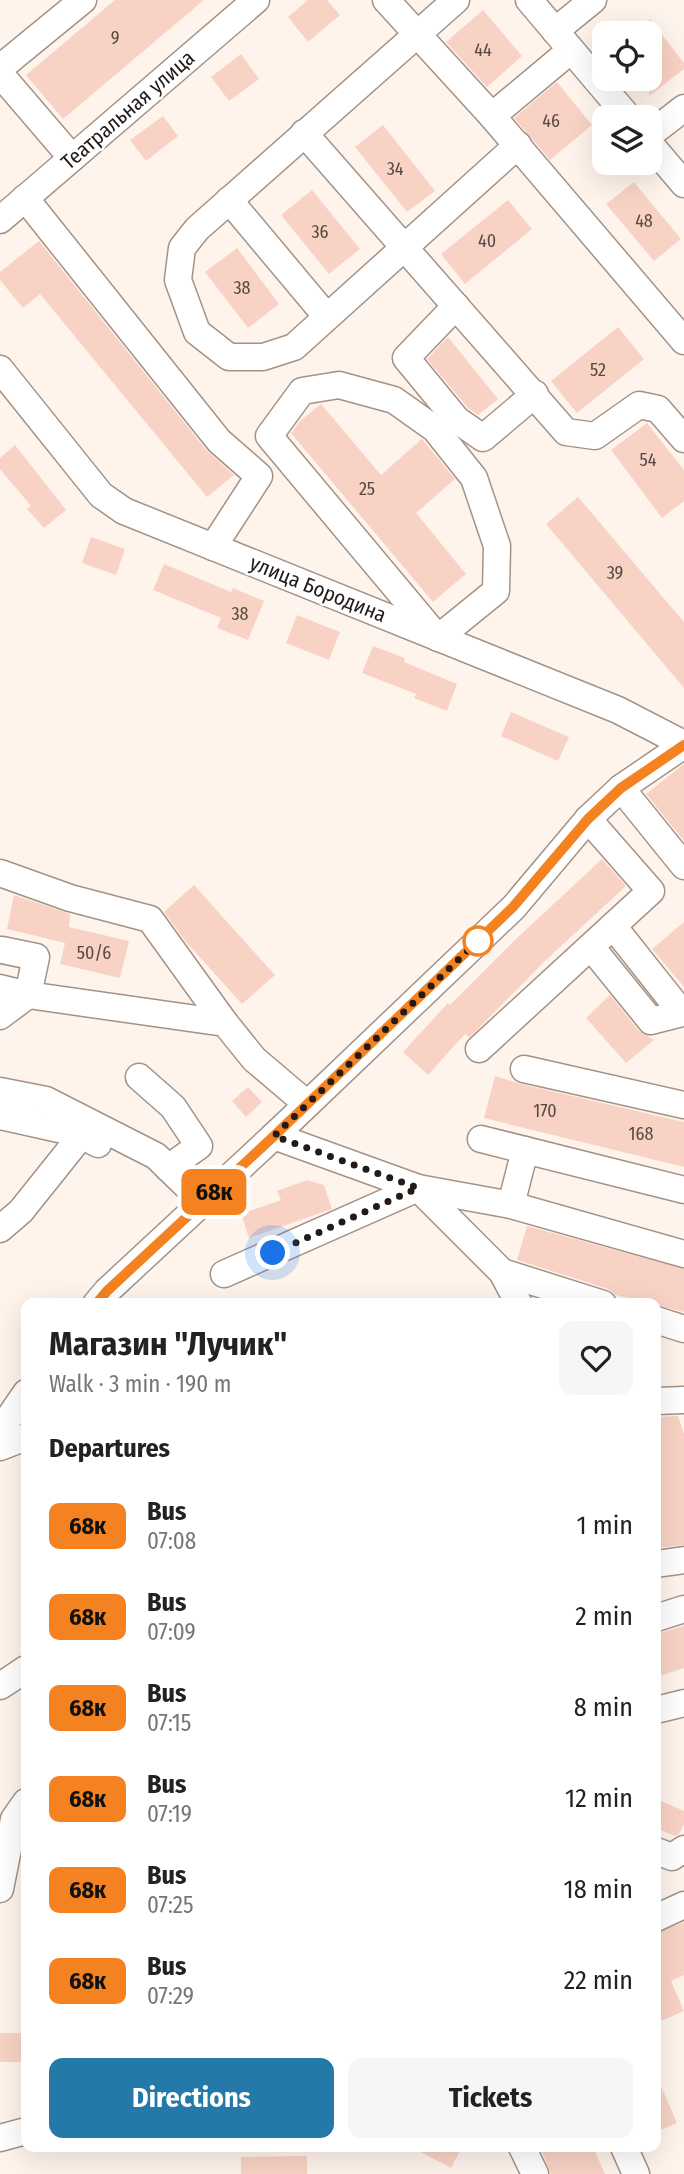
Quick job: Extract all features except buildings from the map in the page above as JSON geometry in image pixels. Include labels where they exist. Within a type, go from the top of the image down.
[{"type":"street","points":[[72,158],[0,71],[82,0]]},
{"type":"street","name":"Театральная улица","points":[[0,220],[256,0]]},
{"type":"street","points":[[386,0],[492,116],[684,341]]},
{"type":"street","points":[[456,0],[229,200],[197,229],[182,248],[178,281],[197,332],[229,357],[263,357],[293,347],[517,145]]},
{"type":"street","points":[[529,0],[618,105]]},
{"type":"street","points":[[492,116],[563,41],[593,0]]},
{"type":"street","points":[[662,128],[683,111]]},
{"type":"street","points":[[304,133],[566,432],[596,436],[639,405],[658,409],[684,439]]},
{"type":"street","points":[[662,153],[684,184]]},
{"type":"street","points":[[25,198],[219,441],[259,476],[213,547]]},
{"type":"street","points":[[229,200],[327,317]]},
{"type":"street","points":[[456,306],[406,358],[457,420],[483,438],[534,394]]},
{"type":"street","name":"улица Бородина","points":[[0,369],[102,495],[124,511],[618,710],[684,745]]},
{"type":"street","points":[[339,385],[394,400],[435,429],[474,478],[497,546],[496,591],[438,638],[269,436],[302,391],[339,385]]},
{"type":"street","points":[[101,1298],[201,1198],[274,1136],[513,907],[588,819],[621,788],[684,745]]},
{"type":"street","points":[[621,788],[684,866]]},
{"type":"street","points":[[479,1049],[651,891],[588,819]]},
{"type":"street","points":[[0,873],[70,898],[150,919],[254,1059],[306,1104]]},
{"type":"street","points":[[591,947],[651,1021],[682,1013],[613,926]]},
{"type":"street","points":[[0,1016],[28,995],[36,957],[2,950]]},
{"type":"street","points":[[0,988],[28,995],[225,1023]]},
{"type":"street","points":[[524,1069],[684,1105]]},
{"type":"street","points":[[139,1077],[173,1107],[199,1146],[168,1168]]},
{"type":"street","points":[[0,1091],[46,1100],[156,1156],[201,1198]]},
{"type":"street","points":[[0,1116],[81,1136],[201,1198]]},
{"type":"street","points":[[0,1229],[21,1212],[81,1136]]},
{"type":"street","points":[[274,1136],[418,1188],[511,1205],[684,1254]]},
{"type":"street","points":[[481,1139],[684,1190]]},
{"type":"street","points":[[511,1205],[525,1150]]},
{"type":"street","points":[[418,1188],[502,1272],[516,1298]]},
{"type":"street","points":[[224,1274],[418,1188]]},
{"type":"street","points":[[502,1272],[584,1298]]},
{"type":"street","points":[[661,1322],[684,1329]]},
{"type":"street","points":[[0,1431],[21,1400]]},
{"type":"street","points":[[661,1401],[684,1400]]},
{"type":"street","points":[[0,1447],[21,1439]]},
{"type":"street","points":[[661,1562],[684,1560]]},
{"type":"street","points":[[661,1616],[684,1609]]},
{"type":"street","points":[[0,1686],[21,1673]]},
{"type":"street","points":[[661,1709],[684,1703]]},
{"type":"street","points":[[0,1889],[14,1819],[21,1809]]},
{"type":"street","points":[[661,1853],[672,1857],[684,1849]]},
{"type":"street","points":[[661,1916],[684,1905]]},
{"type":"street","points":[[0,2138],[21,2132]]},
{"type":"street","points":[[524,2152],[535,2174]]},
{"type":"street","points":[[626,2152],[636,2174]]},
{"type":"bus line","name":"68к","points":[[101,1298],[513,907],[588,819],[621,788],[684,745]]},
{"type":"route","points":[[273,1253],[418,1188],[274,1136],[478,941]]}]
